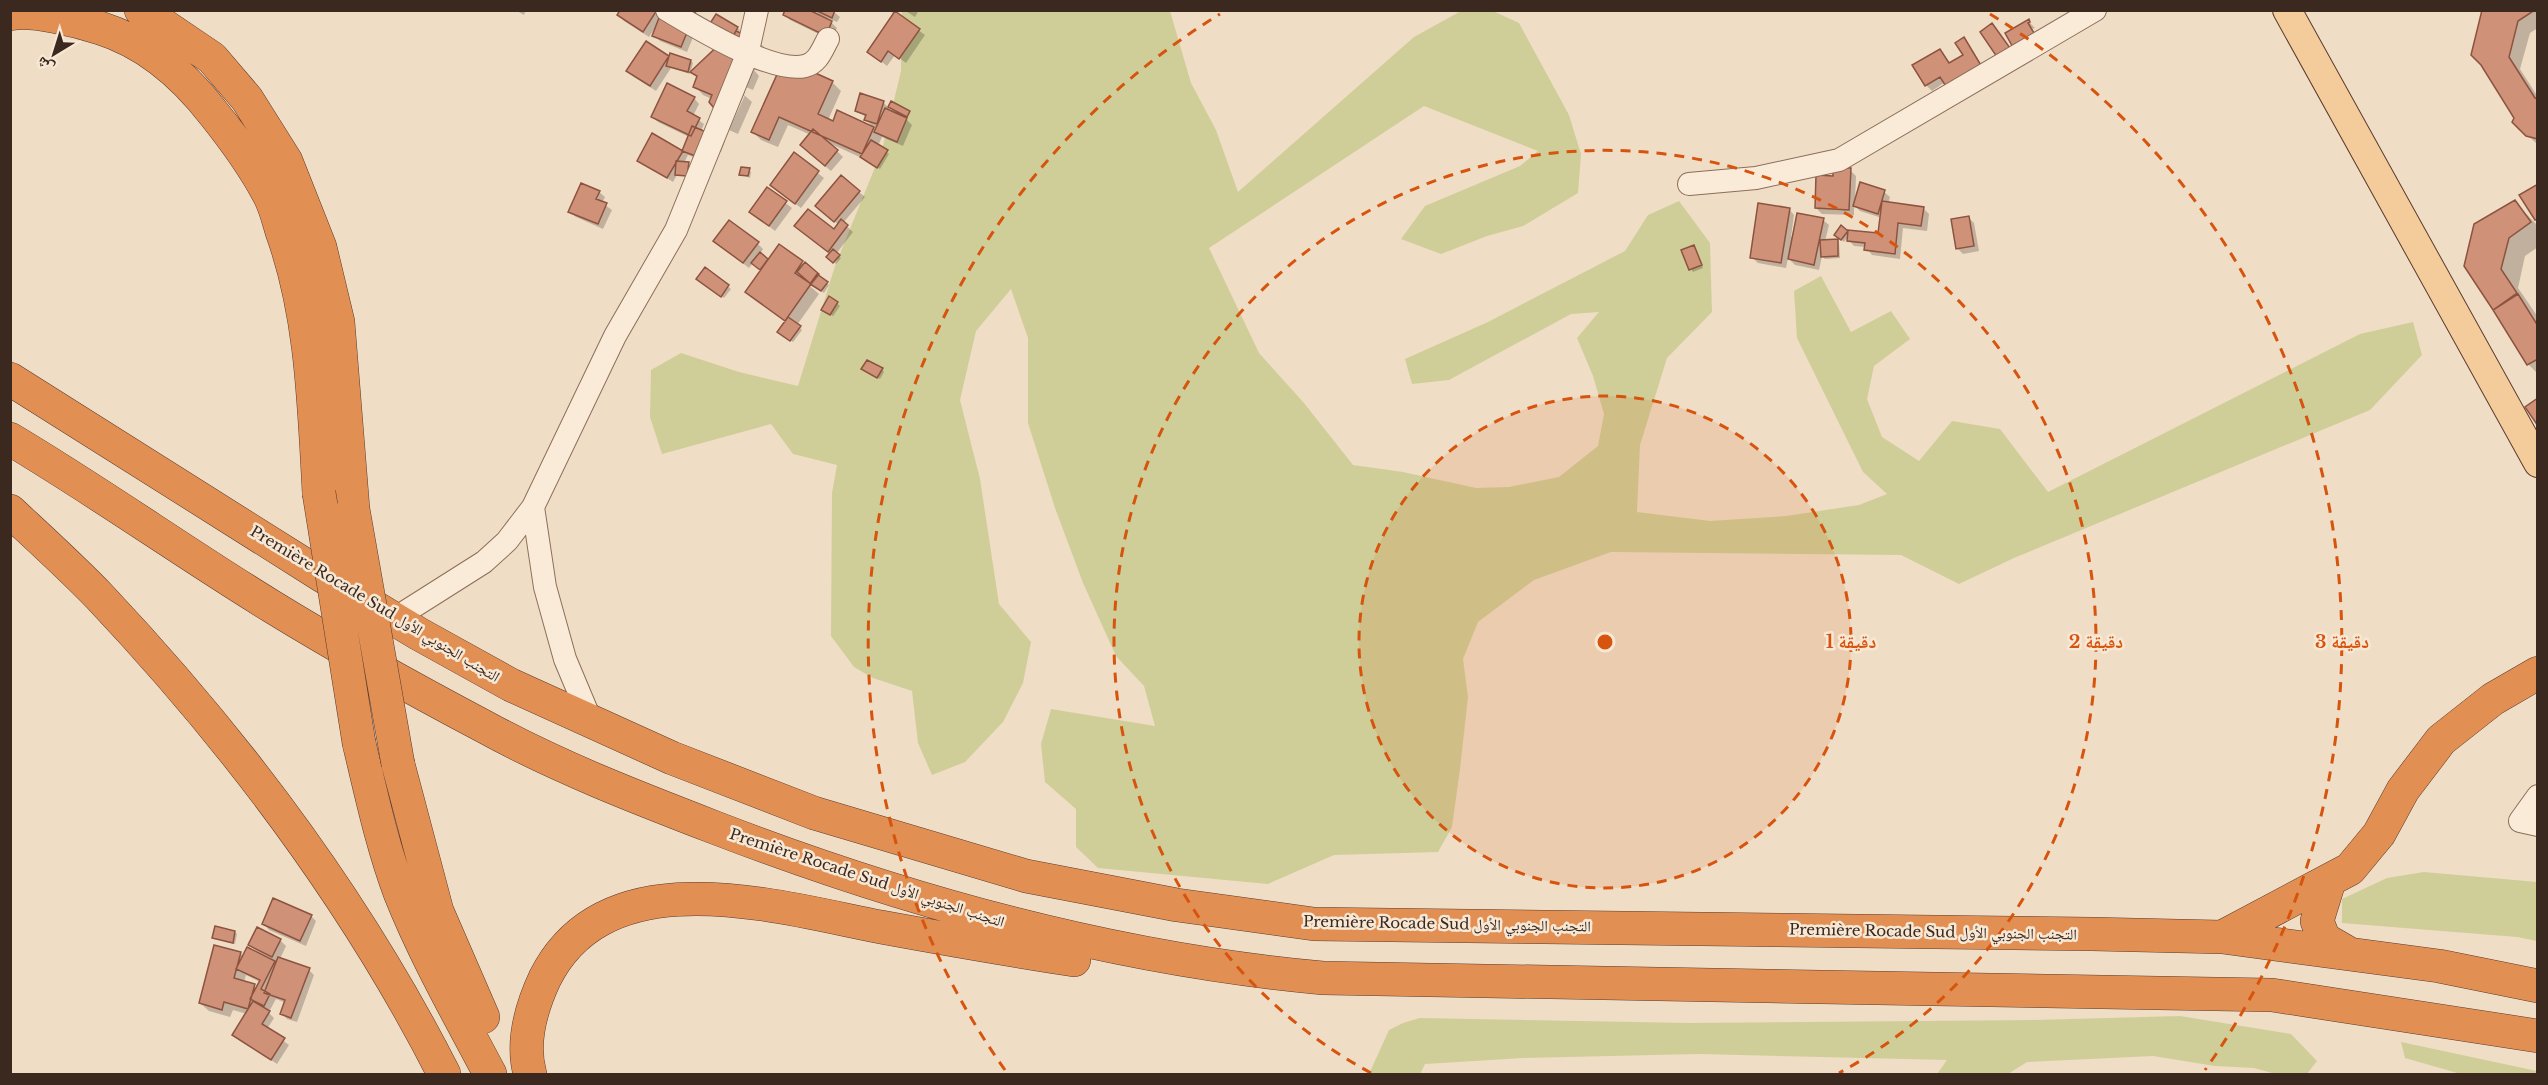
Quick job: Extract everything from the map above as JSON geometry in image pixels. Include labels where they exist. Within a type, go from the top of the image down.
[{"type":"highway","points":[[141,10],[212,58],[247,99],[286,161],[320,247],[338,322],[353,509],[398,764],[437,911],[473,995],[513,1074]]},
{"type":"highway","points":[[10,14],[71,19],[117,33],[161,58],[200,96],[236,141],[269,195],[289,250],[304,314],[313,391],[319,493],[359,743],[382,833],[423,960],[477,1074]]},
{"type":"highway","points":[[10,360],[254,533]]},
{"type":"highway","name":"Première Rocade Sud التجنب الجنوبي الأول","points":[[10,379],[394,619],[511,684],[672,758],[814,813],[1026,876],[1177,905],[1314,924],[2222,937],[2439,966],[2538,986]]},
{"type":"highway","name":"Première Rocade Sud التجنب الجنوبي الأول","points":[[10,439],[273,608],[488,729],[599,781],[761,846],[849,876],[1007,924],[1155,954],[1323,978],[2272,995],[2538,1036]]},
{"type":"highway","points":[[10,511],[98,595],[193,701],[281,812],[394,968],[465,1074]]},
{"type":"highway","points":[[2222,937],[2350,869],[2379,834],[2403,790],[2441,740],[2493,699],[2538,673]]},
{"type":"highway","points":[[281,812],[380,958],[418,1023],[444,1074]]},
{"type":"highway","points":[[2329,882],[2317,921],[2324,939],[2350,954]]},
{"type":"highway","points":[[400,892],[425,949],[490,1074]]},
{"type":"highway","points":[[530,1074],[527,1062],[528,1026],[537,996],[553,962],[577,937],[602,919],[633,906],[674,900],[725,899],[793,909],[880,927],[1095,963],[1276,973]]},
{"type":"main road","points":[[2287,10],[2538,463]]},
{"type":"street","points":[[667,10],[747,55],[804,67],[817,60],[828,39]]},
{"type":"street","points":[[394,619],[484,562],[507,541],[533,507],[615,336],[676,230],[747,55],[757,10]]},
{"type":"street","points":[[1689,184],[1756,178],[1839,160],[2095,10]]},
{"type":"street","points":[[533,507],[544,587],[565,659],[591,721]]},
{"type":"street","points":[[2538,796],[2520,821],[2538,825]]},
{"type":"shaded area","points":[[902,10],[1170,11],[1191,83],[1216,130],[1238,192],[1414,37],[1461,11],[1493,11],[1519,23],[1569,115],[1581,154],[1578,193],[1523,226],[1487,236],[1441,254],[1401,239],[1425,206],[1520,166],[1538,151],[1424,106],[1209,248],[1259,353],[1304,403],[1353,465],[1403,472],[1476,488],[1509,487],[1559,477],[1598,446],[1604,414],[1593,376],[1577,338],[1599,312],[1571,314],[1449,380],[1412,384],[1405,359],[1488,322],[1625,251],[1648,215],[1679,201],[1710,243],[1712,312],[1667,358],[1640,445],[1637,512],[1710,521],[1786,516],[1859,505],[1887,494],[1863,472],[1797,338],[1794,291],[1821,276],[1851,332],[1891,311],[1910,339],[1874,366],[1867,399],[1882,437],[1919,461],[1952,421],[2000,429],[2048,492],[2360,334],[2413,322],[2422,355],[2370,410],[2014,558],[1959,584],[1901,555],[1611,552],[1534,580],[1478,622],[1463,659],[1468,697],[1460,769],[1452,827],[1438,852],[1334,855],[1268,884],[1098,868],[1076,847],[1076,809],[1045,782],[1041,744],[1051,709],[1155,726],[1144,686],[1116,656],[1083,583],[1055,508],[1028,423],[1028,338],[1011,289],[976,331],[960,400],[980,479],[999,604],[1031,642],[1023,683],[1003,722],[965,762],[932,775],[918,743],[912,691],[873,678],[854,667],[831,636],[832,493],[837,465],[793,454],[771,424],[662,454],[650,417],[651,370],[681,353],[739,372],[798,386],[835,266],[882,150],[901,71]]},
{"type":"shaded area","points":[[2424,872],[2537,882],[2537,941],[2517,937],[2342,923],[2342,899],[2387,878]]},
{"type":"shaded area","points":[[2180,1016],[2291,1034],[2317,1061],[2307,1074],[2276,1074],[2254,1068],[2215,1066],[2153,1056],[2027,1062],[2008,1074],[1937,1074],[1947,1060],[1698,1054],[1523,1058],[1425,1064],[1420,1074],[1369,1074],[1389,1030],[1420,1018],[1689,1023],[2034,1020]]},
{"type":"shaded area","points":[[2401,1042],[2537,1071],[2537,1074],[2461,1074],[2405,1058]]},
{"type":"building","points":[[620,10],[657,10],[643,32],[617,15]]},
{"type":"building","points":[[662,10],[696,11],[681,47],[652,36]]},
{"type":"building","points":[[785,10],[809,10],[832,21],[826,36],[783,15]]},
{"type":"building","points":[[815,10],[835,10],[832,18]]},
{"type":"building","points":[[2482,10],[2535,10],[2518,21],[2509,57],[2535,98],[2538,99],[2538,139],[2526,136],[2512,122],[2514,118],[2481,65],[2471,55]]},
{"type":"building","points":[[895,11],[920,29],[899,59],[888,51],[881,62],[867,52]]},
{"type":"building","points":[[716,14],[738,27],[732,38],[709,25]]},
{"type":"building","points":[[2029,19],[2028,23],[2037,38],[2015,51],[2005,33]]},
{"type":"building","points":[[1992,23],[2010,48],[1997,57],[1980,32]]},
{"type":"building","points":[[736,31],[761,42],[728,85],[744,92],[729,126],[709,102],[712,95],[693,87],[697,76],[690,72],[723,41],[729,44]]},
{"type":"building","points":[[1964,37],[1982,67],[1947,88],[1940,77],[1925,86],[1912,65],[1940,49],[1949,63],[1963,55],[1955,43]]},
{"type":"building","points":[[646,41],[669,56],[650,86],[626,71]]},
{"type":"building","points":[[670,53],[691,60],[688,72],[666,66]]},
{"type":"building","points":[[784,59],[833,81],[818,114],[833,121],[837,110],[874,127],[862,154],[779,117],[769,140],[751,132]]},
{"type":"building","points":[[667,83],[695,97],[687,111],[700,118],[691,136],[651,117]]},
{"type":"building","points":[[860,93],[884,101],[877,124],[864,120],[866,115],[855,111]]},
{"type":"building","points":[[891,101],[910,111],[907,117],[888,107]]},
{"type":"building","points":[[885,108],[907,118],[897,142],[874,132]]},
{"type":"building","points":[[692,126],[711,134],[701,158],[682,151]]},
{"type":"building","points":[[813,129],[838,150],[825,166],[800,145]]},
{"type":"building","points":[[652,133],[683,151],[667,178],[637,161]]},
{"type":"building","points":[[871,140],[888,150],[877,168],[860,157]]},
{"type":"building","points":[[794,152],[819,171],[795,204],[770,185]]},
{"type":"building","points":[[676,161],[689,162],[687,176],[675,175]]},
{"type":"building","points":[[741,167],[750,168],[748,176],[739,175]]},
{"type":"building","points":[[1833,167],[1851,168],[1849,210],[1815,208],[1816,175],[1833,176]]},
{"type":"building","points":[[841,175],[860,191],[834,222],[815,206]]},
{"type":"building","points":[[1860,182],[1885,190],[1878,214],[1853,206]]},
{"type":"building","points":[[581,183],[600,191],[596,199],[607,203],[598,224],[568,212]]},
{"type":"building","points":[[2538,184],[2538,219],[2535,220],[2519,195]]},
{"type":"building","points":[[767,187],[787,201],[769,226],[749,212]]},
{"type":"building","points":[[2515,200],[2531,222],[2509,238],[2501,269],[2517,293],[2493,310],[2464,266],[2474,224]]},
{"type":"building","points":[[1882,201],[1924,207],[1921,226],[1898,223],[1895,254],[1864,250],[1865,243],[1847,241],[1848,230],[1878,233]]},
{"type":"building","points":[[1758,203],[1790,208],[1781,263],[1750,258]]},
{"type":"building","points":[[808,209],[834,229],[841,219],[848,225],[828,252],[794,226]]},
{"type":"building","points":[[1797,213],[1824,218],[1814,265],[1788,259]]},
{"type":"building","points":[[1969,216],[1974,246],[1956,249],[1951,219]]},
{"type":"building","points":[[729,220],[759,242],[743,263],[713,241]]},
{"type":"building","points":[[1841,225],[1848,231],[1841,240],[1834,235]]},
{"type":"building","points":[[1838,239],[1838,256],[1821,257],[1820,240]]},
{"type":"building","points":[[779,244],[803,261],[795,273],[811,284],[785,321],[745,292]]},
{"type":"building","points":[[1694,245],[1702,265],[1689,270],[1681,250]]},
{"type":"building","points":[[833,249],[840,255],[833,263],[826,257]]},
{"type":"building","points":[[760,252],[768,259],[760,270],[751,263]]},
{"type":"building","points":[[805,262],[819,274],[811,284],[797,272]]},
{"type":"building","points":[[705,267],[729,285],[721,297],[696,279]]},
{"type":"building","points":[[817,274],[828,282],[821,291],[810,284]]},
{"type":"building","points":[[2518,294],[2538,326],[2538,359],[2527,365],[2493,310]]},
{"type":"building","points":[[829,296],[838,302],[830,315],[821,310]]},
{"type":"building","points":[[788,317],[801,326],[790,341],[777,332]]},
{"type":"building","points":[[867,360],[883,368],[877,378],[861,369]]},
{"type":"building","points":[[2538,398],[2538,426],[2525,407]]},
{"type":"building","points":[[273,898],[312,915],[300,941],[262,924]]},
{"type":"building","points":[[215,926],[235,931],[233,943],[212,938]]},
{"type":"building","points":[[257,927],[281,939],[272,957],[248,945]]},
{"type":"building","points":[[214,945],[241,952],[234,978],[255,984],[248,1009],[224,1002],[222,1010],[199,1003]]},
{"type":"building","points":[[247,947],[275,961],[261,989],[270,994],[264,1006],[250,999],[260,980],[236,969]]},
{"type":"building","points":[[278,957],[310,968],[291,1018],[280,1014],[285,1000],[264,993]]},
{"type":"building","points":[[253,1001],[270,1011],[262,1024],[285,1038],[271,1060],[232,1035]]}]
